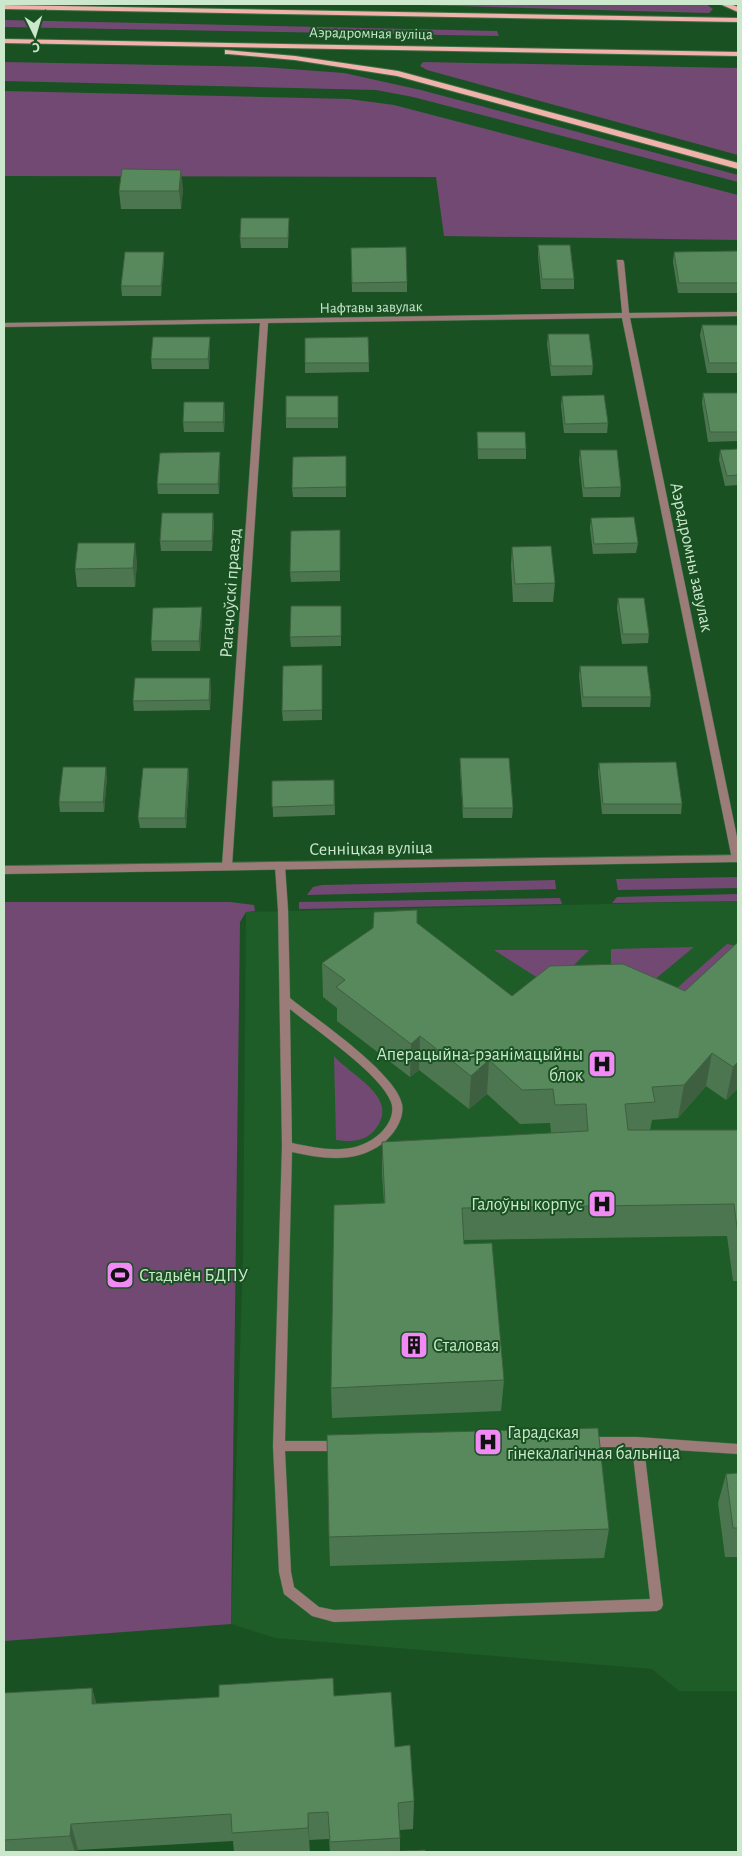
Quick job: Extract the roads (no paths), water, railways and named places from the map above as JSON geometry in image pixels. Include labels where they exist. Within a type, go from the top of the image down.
[{"type":"main road","points":[[268,11],[310,4]]},
{"type":"main road","points":[[724,4],[738,10]]},
{"type":"main road","name":"Аэрадромная вуліца","points":[[4,7],[738,20]]},
{"type":"main road","name":"Аэрадромная вуліца","points":[[4,41],[738,54]]},
{"type":"main road","points":[[136,43],[295,58],[398,74],[738,166]]},
{"type":"street","name":"Аэрадромны завулак","points":[[620,262],[626,317],[738,858]]},
{"type":"street","name":"Нафтавы завулак","points":[[4,325],[738,314]]},
{"type":"street","name":"Рагачоўскі праезд","points":[[227,866],[264,322]]},
{"type":"street","name":"Сенніцкая вуліца","points":[[4,870],[738,858]]},
{"type":"street","points":[[280,866],[284,910],[287,1146],[280,1446],[285,1572],[288,1590],[316,1612],[334,1616],[657,1605],[637,1442]]},
{"type":"street","points":[[284,999],[380,1076],[397,1103],[396,1117],[390,1131],[376,1144],[364,1150],[334,1154],[287,1146]]},
{"type":"street","points":[[578,1443],[637,1442],[738,1449]]},
{"type":"street","points":[[280,1446],[349,1445]]},
{"type":"place","name":"Аперацыйна-рэанімацыйны блок","points":[[602,1064]]},
{"type":"place","name":"Галоўны корпус","points":[[602,1204]]},
{"type":"place","name":"Стадыён БДПУ","points":[[120,1275]]},
{"type":"place","name":"Сталовая","points":[[414,1345]]},
{"type":"place","name":"Гарадская гінекалагічная бальніца","points":[[488,1442]]}]
